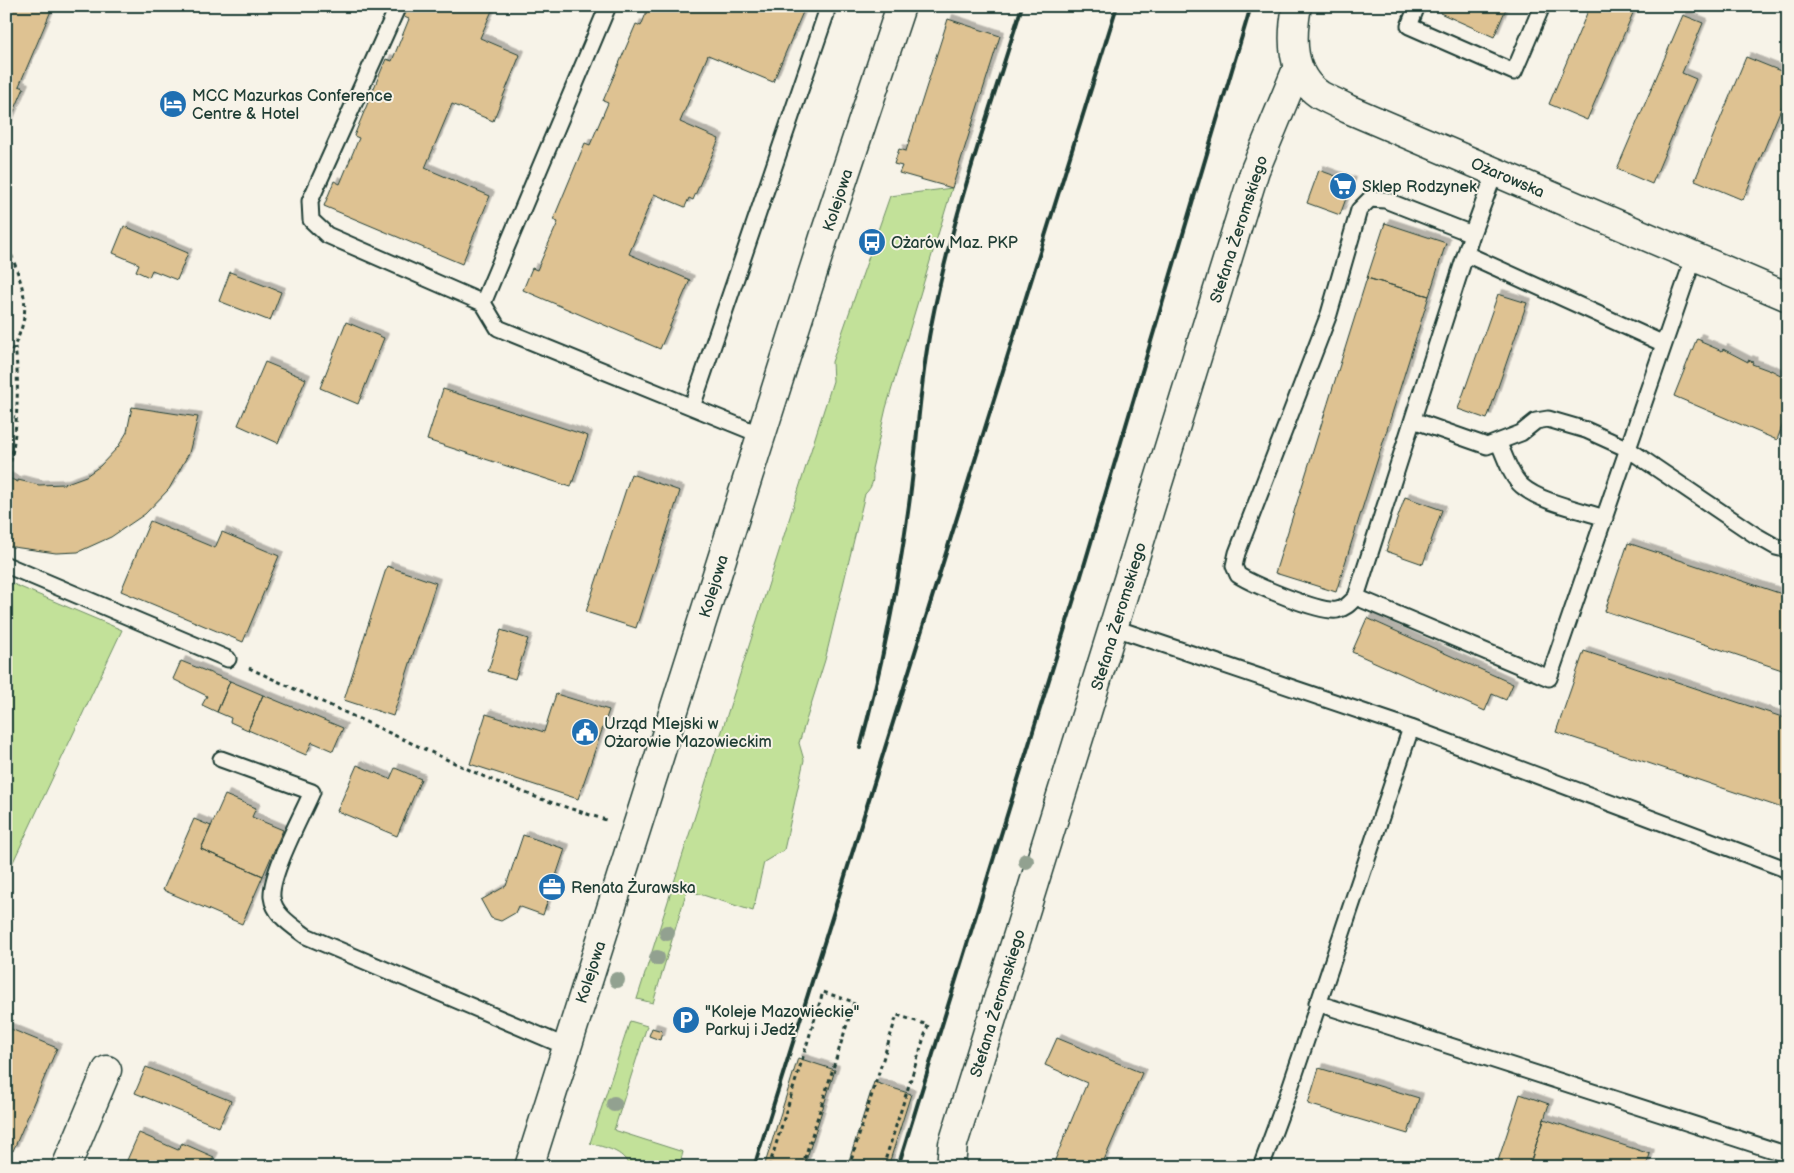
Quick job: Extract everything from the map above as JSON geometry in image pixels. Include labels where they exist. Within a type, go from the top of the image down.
[{"type":"street","name":"Kolejowa","points":[[529,1167],[761,435],[900,6]]},
{"type":"street","points":[[1297,6],[1292,32],[1297,69]]},
{"type":"street","name":"Ożarowska","points":[[1297,69],[1318,94],[1348,109],[1788,297]]},
{"type":"street","name":"Stefana Żeromskiego","points":[[951,1167],[953,1144],[1115,628],[1255,170],[1297,69]]},
{"type":"street","points":[[66,1167],[107,1070]]},
{"type":"lane","points":[[398,6],[310,201],[312,220],[327,235],[484,303],[498,328],[761,435]]},
{"type":"lane","points":[[484,303],[608,6]]},
{"type":"lane","points":[[692,407],[826,14],[825,6]]},
{"type":"lane","points":[[1418,6],[1409,26],[1514,72],[1542,6]]},
{"type":"lane","points":[[1472,234],[1386,200],[1370,199],[1363,204],[1359,210],[1329,314],[1237,553],[1234,566],[1238,575],[1321,609],[1339,610],[1347,607],[1356,597],[1472,234],[1495,172]]},
{"type":"lane","points":[[1466,254],[1664,344]]},
{"type":"lane","points":[[1356,597],[1549,678],[1694,257]]},
{"type":"lane","points":[[1413,420],[1487,446],[1521,433],[1536,421],[1548,419],[1586,430],[1628,449],[1755,536],[1776,547],[1788,550]]},
{"type":"lane","points":[[1498,442],[1514,478],[1522,487],[1543,498],[1604,518]]},
{"type":"lane","points":[[6,565],[228,659]]},
{"type":"lane","points":[[1115,628],[1411,728],[1788,870]]},
{"type":"lane","points":[[1261,1167],[1289,1091],[1411,728]]},
{"type":"lane","points":[[222,758],[312,792],[274,880],[272,898],[283,919],[306,936],[566,1046]]},
{"type":"lane","points":[[1317,1003],[1788,1155]]},
{"type":"path","points":[[6,240],[24,295],[26,320],[15,347],[6,360]]},
{"type":"path","points":[[7,477],[12,460],[15,417],[17,363],[15,347]]},
{"type":"path","points":[[6,415],[15,417]]},
{"type":"path","points":[[228,659],[487,778],[542,799],[614,822]]},
{"type":"path","points":[[769,1167],[823,992],[854,1002],[802,1167]]},
{"type":"path","points":[[849,1167],[897,1015],[928,1025],[883,1167]]},
{"type":"green space","points":[[952,188],[886,408],[872,469],[872,483],[865,494],[825,660],[799,743],[804,760],[784,850],[764,862],[753,911],[687,890],[653,1003],[637,999],[833,381],[832,362],[890,196]]},
{"type":"green space","points":[[6,581],[122,630],[6,877]]},
{"type":"green space","points":[[630,1021],[647,1026],[614,1130],[683,1152],[679,1167],[658,1167],[650,1164],[649,1167],[629,1167],[627,1161],[618,1153],[590,1143]]},
{"type":"building","points":[[6,6],[53,6],[19,86],[24,88],[6,130]]},
{"type":"building","points":[[409,6],[494,6],[480,38],[520,55],[493,121],[452,104],[425,168],[490,196],[462,264],[324,206],[334,181],[340,184],[359,138],[354,136],[386,59],[392,61],[409,19],[404,17]]},
{"type":"building","points":[[649,6],[790,6],[803,12],[773,82],[708,55],[680,122],[719,139],[693,200],[689,198],[685,207],[654,194],[629,254],[690,280],[660,349],[523,290],[532,268],[537,270],[558,222],[553,220],[585,143],[590,145],[608,103],[603,101],[636,24],[641,26]]},
{"type":"building","points":[[1443,6],[1507,6],[1494,37],[1440,13]]},
{"type":"building","points":[[1590,6],[1636,6],[1587,120],[1549,104]]},
{"type":"building","points":[[1683,15],[1703,23],[1682,73],[1696,79],[1652,184],[1617,169]]},
{"type":"building","points":[[948,19],[1000,36],[952,188],[899,173],[902,166],[894,164],[899,149],[906,151]]},
{"type":"building","points":[[1746,57],[1788,74],[1788,92],[1743,200],[1695,180]]},
{"type":"building","points":[[1319,170],[1352,182],[1340,215],[1307,203]]},
{"type":"building","points":[[1385,223],[1446,243],[1429,296],[1367,278]]},
{"type":"building","points":[[124,226],[188,253],[177,280],[152,270],[149,277],[136,271],[139,264],[113,253]]},
{"type":"building","points":[[230,272],[281,292],[270,321],[219,301]]},
{"type":"building","points":[[1367,278],[1429,296],[1336,592],[1275,573]]},
{"type":"building","points":[[1498,294],[1527,303],[1487,419],[1458,409]]},
{"type":"building","points":[[346,322],[384,338],[358,404],[320,388]]},
{"type":"building","points":[[1697,338],[1702,340],[1701,342],[1722,351],[1723,349],[1788,379],[1788,410],[1777,440],[1674,396]]},
{"type":"building","points":[[265,362],[306,379],[278,443],[238,425]]},
{"type":"building","points":[[443,389],[588,436],[571,487],[427,440]]},
{"type":"building","points":[[132,407],[198,417],[189,453],[169,489],[145,514],[111,537],[78,552],[56,553],[6,546],[6,477],[18,482],[18,480],[39,485],[64,484],[86,476],[100,466],[118,447],[127,432]]},
{"type":"building","points":[[631,474],[680,491],[636,628],[586,612]]},
{"type":"building","points":[[1405,497],[1442,510],[1423,564],[1386,551]]},
{"type":"building","points":[[150,521],[215,548],[222,532],[279,556],[243,642],[121,591]]},
{"type":"building","points":[[1628,543],[1788,596],[1788,672],[1605,611]]},
{"type":"building","points":[[387,566],[436,583],[393,716],[344,700]]},
{"type":"building","points":[[1367,618],[1513,684],[1506,700],[1492,694],[1485,711],[1352,652]]},
{"type":"building","points":[[501,630],[528,639],[515,679],[488,671]]},
{"type":"building","points":[[1584,651],[1788,719],[1788,810],[1556,732]]},
{"type":"building","points":[[181,661],[230,681],[217,712],[202,705],[207,696],[173,679]]},
{"type":"building","points":[[230,681],[263,695],[248,730],[230,722],[231,718],[217,712]]},
{"type":"building","points":[[556,694],[609,710],[578,799],[470,764],[486,714],[544,732]]},
{"type":"building","points":[[263,695],[343,728],[333,751],[312,742],[306,755],[248,730]]},
{"type":"building","points":[[357,765],[390,779],[395,768],[421,779],[397,836],[337,811]]},
{"type":"building","points":[[225,795],[256,808],[252,817],[283,830],[263,876],[201,849]]},
{"type":"building","points":[[194,819],[211,826],[201,849],[263,876],[242,924],[163,890]]},
{"type":"building","points":[[523,835],[565,849],[543,915],[518,906],[515,913],[501,921],[491,918],[481,900],[506,886]]},
{"type":"building","points":[[6,1027],[57,1048],[13,1151],[6,1149]]},
{"type":"building","points":[[652,1028],[662,1031],[660,1040],[649,1036]]},
{"type":"building","points":[[1057,1038],[1142,1073],[1101,1167],[1052,1167],[1087,1083],[1045,1065]]},
{"type":"building","points":[[798,1058],[835,1070],[804,1167],[764,1167]]},
{"type":"building","points":[[146,1067],[231,1101],[219,1127],[135,1093]]},
{"type":"building","points":[[1319,1068],[1419,1098],[1408,1134],[1308,1104]]},
{"type":"building","points":[[874,1082],[911,1094],[888,1167],[847,1167]]},
{"type":"building","points":[[1520,1094],[1549,1104],[1529,1167],[1496,1167]]},
{"type":"building","points":[[1544,1119],[1650,1154],[1646,1167],[1529,1167]]},
{"type":"building","points":[[139,1133],[178,1150],[182,1143],[214,1157],[209,1167],[124,1167]]},
{"type":"railway","points":[[860,748],[882,660],[904,542],[931,326],[960,205],[1022,6]]},
{"type":"railway","points":[[754,1167],[1117,6]]},
{"type":"railway","points":[[898,1167],[1078,586],[1251,6]]},
{"type":"place","name":"MCC Mazurkas Conference Centre & Hotel","points":[[173,104]]},
{"type":"place","name":"Sklep Rodzynek","points":[[1343,186]]},
{"type":"place","name":"Ożarów Maz. PKP","points":[[872,242]]},
{"type":"place","name":"Urząd MIejski w Ożarowie Mazowieckim","points":[[585,732]]},
{"type":"place","name":"Renata Żurawska","points":[[552,887]]},
{"type":"place","name":"\"Koleje Mazowieckie\" Parkuj i Jedź","points":[[686,1020]]}]
